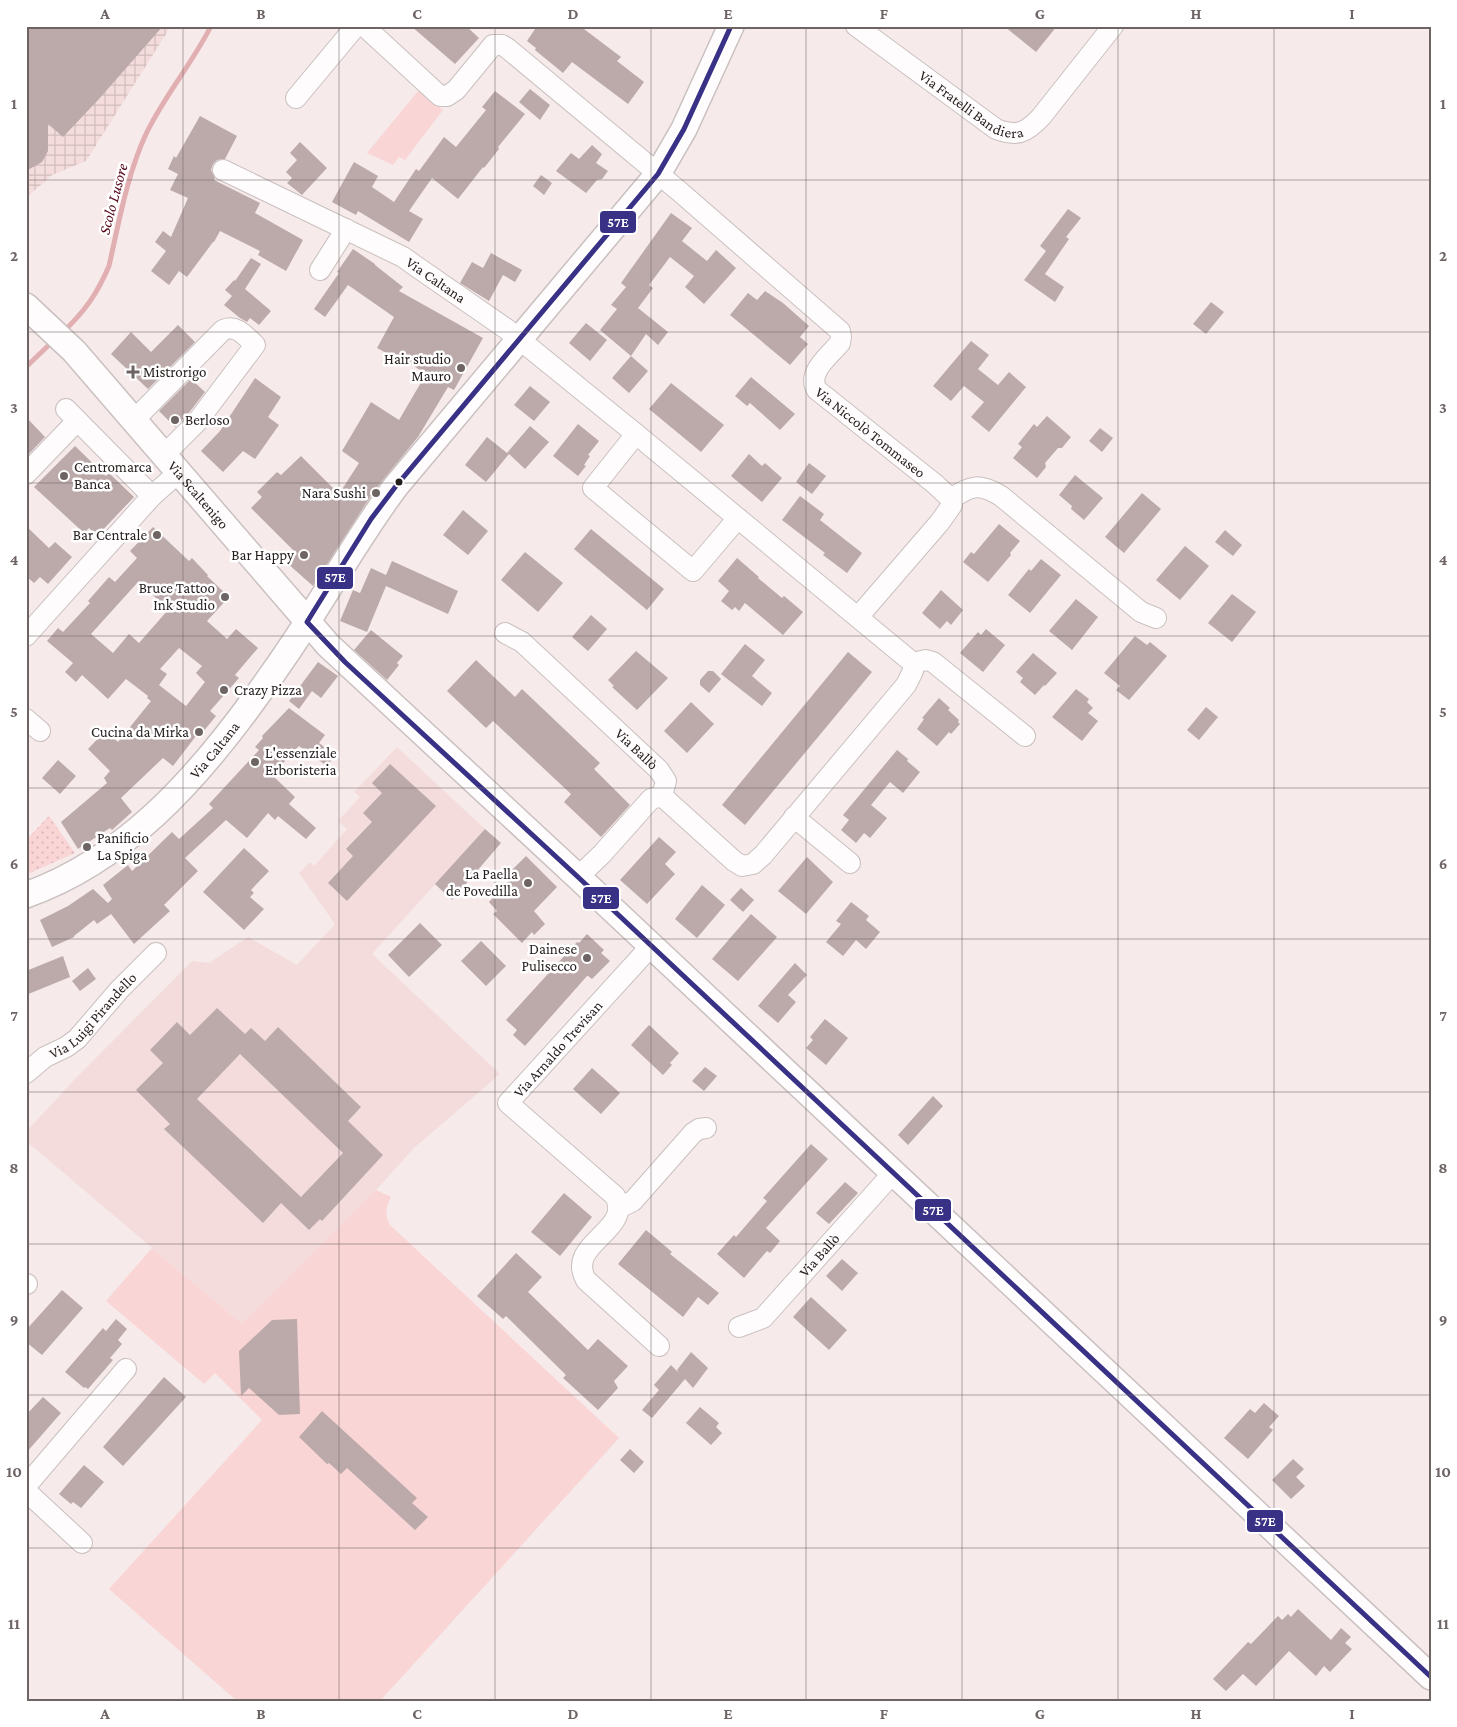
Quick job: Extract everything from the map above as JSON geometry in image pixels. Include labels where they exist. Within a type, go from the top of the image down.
[{"type":"main road","name":"Via Caltana","points":[[26,895],[55,884],[85,867],[146,824],[166,806],[226,737],[276,670],[371,519],[396,486],[658,174],[684,129],[732,26]]},
{"type":"main road","name":"Via Scaltenigo","points":[[33,312],[67,344],[307,622]]},
{"type":"main road","points":[[307,622],[345,662],[578,877],[1431,1677]]},
{"type":"street","points":[[296,98],[356,26]]},
{"type":"street","name":"Via Niccolò Tommaseo","points":[[364,26],[440,96],[447,96],[456,90],[493,45],[502,45],[658,174],[840,331],[842,337],[840,343],[816,372],[814,378],[817,390],[935,484],[951,499]]},
{"type":"street","name":"Via Fratelli Bandiera","points":[[856,26],[996,130],[1016,134],[1032,126],[1041,117],[1113,26]]},
{"type":"street","name":"Via Caltana","points":[[223,170],[403,257],[520,339]]},
{"type":"street","points":[[320,270],[346,229]]},
{"type":"street","points":[[26,636],[152,496],[197,422],[255,345],[236,328],[223,330],[134,420]]},
{"type":"street","points":[[520,339],[913,663]]},
{"type":"street","points":[[26,474],[72,415],[152,496]]},
{"type":"street","points":[[636,434],[593,488],[693,572],[738,518]]},
{"type":"street","points":[[858,617],[945,517],[952,505],[951,499],[967,488],[978,486],[989,489],[1001,496],[1141,612],[1156,618]]},
{"type":"street","name":"Via Ballò","points":[[504,633],[522,642],[659,770],[666,781],[662,796]]},
{"type":"street","points":[[913,663],[926,660],[933,662],[1025,736]]},
{"type":"street","points":[[578,877],[602,854],[651,799],[662,796],[734,861],[742,866],[754,864],[906,684],[913,671],[913,663]]},
{"type":"street","points":[[794,817],[850,863]]},
{"type":"street","name":"Via Arnaldo Trevisan","points":[[619,1208],[615,1196],[508,1104],[651,946]]},
{"type":"street","name":"Via Luigi Pirandello","points":[[26,1073],[45,1057],[66,1047],[77,1039],[120,989],[156,953]]},
{"type":"street","points":[[659,1346],[586,1280],[582,1273],[582,1260],[586,1252],[614,1221],[619,1208],[633,1201],[693,1133],[706,1128]]},
{"type":"street","name":"Via Ballò","points":[[739,1327],[763,1318],[893,1173]]},
{"type":"street","points":[[26,1486],[126,1369]]},
{"type":"street","points":[[26,1491],[82,1543]]},
{"type":"shaded area","points":[[26,26],[171,26],[86,161],[52,175],[26,198]]},
{"type":"shaded area","points":[[419,90],[443,110],[405,160],[399,157],[393,165],[367,153]]},
{"type":"shaded area","points":[[397,747],[485,829],[372,954],[500,1074],[414,1148],[376,1190],[242,1324],[26,1141],[26,1132],[73,1081],[192,961],[209,963],[248,937],[297,965],[335,924],[299,873],[310,862],[314,866],[347,829],[338,821],[360,797],[354,792]]},
{"type":"shaded area","points":[[49,816],[75,853],[30,873],[26,868],[26,840]]},
{"type":"shaded area","points":[[376,1190],[391,1197],[386,1211],[390,1225],[619,1438],[380,1701],[237,1701],[109,1589],[262,1420],[215,1373],[204,1384],[106,1301],[152,1248],[242,1324]]},
{"type":"building","points":[[26,26],[163,26],[63,137],[48,124],[48,151],[42,162],[26,171]]},
{"type":"building","points":[[411,26],[466,26],[479,38],[455,64]]},
{"type":"building","points":[[537,26],[580,26],[621,57],[617,61],[644,82],[628,104],[572,62],[563,73],[527,41]]},
{"type":"building","points":[[1004,26],[1057,26],[1036,52]]},
{"type":"building","points":[[530,89],[550,105],[540,120],[519,102]]},
{"type":"building","points":[[495,91],[525,114],[458,199],[432,178],[409,211],[423,219],[409,242],[358,211],[356,215],[332,202],[354,162],[378,176],[372,187],[394,202],[416,169],[419,171],[444,137],[456,147],[486,110],[482,107]]},
{"type":"building","points":[[200,116],[237,136],[225,159],[217,160],[213,164],[211,170],[215,178],[214,180],[260,203],[255,213],[303,240],[286,271],[258,255],[260,251],[220,231],[214,242],[187,277],[179,271],[169,285],[151,271],[166,251],[155,242],[163,231],[171,237],[188,198],[170,190],[178,174],[168,169],[174,156],[176,158]]},
{"type":"building","points":[[300,142],[327,168],[302,195],[287,183],[292,178],[286,172],[297,160],[290,153]]},
{"type":"building","points":[[592,145],[602,154],[596,163],[608,171],[586,193],[556,171],[571,153],[579,159]]},
{"type":"building","points":[[541,175],[552,183],[544,195],[533,186]]},
{"type":"building","points":[[1068,209],[1081,218],[1066,237],[1069,239],[1045,274],[1064,287],[1055,302],[1024,280],[1046,251],[1040,246]]},
{"type":"building","points":[[671,213],[692,228],[682,241],[707,261],[716,250],[736,268],[704,304],[685,287],[694,276],[670,257],[649,285],[653,288],[638,308],[668,332],[658,345],[646,334],[631,356],[600,330],[617,309],[611,305],[626,287],[621,283]]},
{"type":"building","points":[[353,249],[403,287],[399,291],[483,338],[454,390],[448,387],[418,437],[374,491],[313,586],[287,563],[296,553],[251,508],[262,497],[257,492],[277,472],[281,475],[301,456],[339,494],[359,463],[342,451],[371,402],[399,420],[426,374],[403,359],[401,361],[377,348],[394,317],[348,285],[325,317],[314,309]]},
{"type":"building","points":[[491,253],[522,270],[515,282],[503,275],[489,301],[460,283],[472,262],[483,268]]},
{"type":"building","points":[[251,258],[261,264],[245,289],[271,311],[259,325],[250,318],[247,322],[240,318],[224,305],[232,296],[225,290],[235,281]]},
{"type":"building","points":[[765,291],[783,303],[809,326],[800,337],[808,344],[790,365],[730,315],[748,293],[757,300]]},
{"type":"building","points":[[1211,302],[1224,312],[1206,334],[1193,324]]},
{"type":"building","points":[[586,323],[607,340],[590,361],[569,343]]},
{"type":"building","points":[[178,325],[195,342],[148,389],[111,354],[131,332],[151,352]]},
{"type":"building","points":[[971,341],[989,355],[978,369],[998,385],[1009,372],[1026,387],[989,432],[971,417],[984,402],[964,386],[951,401],[933,386]]},
{"type":"building","points":[[631,356],[648,371],[629,393],[612,378]]},
{"type":"building","points":[[751,377],[795,414],[780,430],[750,403],[747,406],[735,396]]},
{"type":"building","points":[[255,378],[281,397],[268,417],[279,425],[255,459],[243,451],[223,472],[201,451],[220,431]]},
{"type":"building","points":[[191,379],[205,392],[175,427],[159,411]]},
{"type":"building","points":[[671,383],[724,425],[701,452],[649,409]]},
{"type":"building","points":[[530,386],[550,402],[534,421],[514,405]]},
{"type":"building","points":[[1047,416],[1071,437],[1045,463],[1046,467],[1037,478],[1013,458],[1022,447],[1018,444],[1034,424],[1037,427]]},
{"type":"building","points":[[26,417],[45,437],[26,457]]},
{"type":"building","points":[[578,424],[599,441],[588,455],[590,456],[584,465],[586,466],[578,476],[553,456]]},
{"type":"building","points":[[530,426],[549,442],[525,469],[509,454],[486,482],[465,465],[487,437],[507,453]]},
{"type":"building","points":[[1100,428],[1113,438],[1102,452],[1089,441]]},
{"type":"building","points":[[75,446],[106,476],[109,473],[134,497],[97,536],[89,528],[84,533],[34,487]]},
{"type":"building","points":[[749,454],[762,466],[765,463],[782,478],[762,502],[731,476]]},
{"type":"building","points":[[809,463],[826,476],[812,494],[796,482]]},
{"type":"building","points":[[1075,475],[1103,498],[1084,520],[1059,495]]},
{"type":"building","points":[[1142,493],[1161,509],[1124,553],[1105,537]]},
{"type":"building","points":[[800,496],[824,514],[820,520],[862,553],[847,573],[823,555],[825,553],[782,520]]},
{"type":"building","points":[[463,510],[488,531],[468,555],[443,535]]},
{"type":"building","points":[[999,524],[1020,541],[1010,553],[1011,555],[988,582],[963,562],[971,552],[974,554]]},
{"type":"building","points":[[26,526],[49,548],[55,542],[72,557],[48,584],[40,577],[34,583],[26,576]]},
{"type":"building","points":[[153,527],[189,561],[192,558],[207,576],[229,597],[207,621],[227,639],[236,629],[258,648],[235,675],[239,678],[210,711],[216,716],[198,738],[196,736],[173,766],[163,758],[121,798],[132,812],[112,830],[110,828],[78,849],[61,822],[107,783],[104,778],[110,771],[88,749],[106,730],[118,742],[151,701],[147,698],[148,696],[126,679],[108,699],[82,675],[76,682],[65,672],[73,663],[47,641],[58,628],[63,632],[90,603],[88,601],[109,577],[115,582],[137,558],[130,551]],"holes":[[[138,582],[168,610],[139,643],[129,634],[113,653],[91,634]],[[179,648],[202,666],[196,673],[205,682],[186,706],[159,685],[167,674],[160,669]]]},
{"type":"building","points":[[591,529],[664,589],[647,610],[574,549]]},
{"type":"building","points":[[1225,530],[1242,545],[1233,556],[1215,542]]},
{"type":"building","points":[[1185,546],[1209,566],[1180,600],[1156,580]]},
{"type":"building","points":[[525,552],[563,583],[538,612],[501,580]]},
{"type":"building","points":[[737,558],[782,598],[784,596],[803,612],[783,635],[745,603],[739,611],[735,607],[732,610],[721,601],[729,591],[718,581]]},
{"type":"building","points":[[1041,559],[1061,575],[1030,613],[1008,595],[1029,569],[1031,571]]},
{"type":"building","points":[[392,561],[458,591],[448,614],[386,586],[367,632],[340,621],[353,590],[360,593],[371,568],[386,575]]},
{"type":"building","points":[[941,590],[963,610],[951,625],[947,621],[940,629],[922,613]]},
{"type":"building","points":[[1232,594],[1256,612],[1232,642],[1208,623]]},
{"type":"building","points":[[1076,599],[1098,617],[1072,650],[1049,631]]},
{"type":"building","points":[[591,615],[607,629],[588,651],[572,637]]},
{"type":"building","points":[[986,629],[1005,645],[983,672],[960,653],[978,632],[981,635]]},
{"type":"building","points":[[371,630],[403,656],[397,663],[399,665],[387,680],[354,650]]},
{"type":"building","points":[[1135,636],[1147,645],[1150,642],[1167,656],[1129,700],[1116,690],[1120,686],[1104,673]]},
{"type":"building","points":[[745,644],[765,660],[752,676],[772,693],[762,706],[721,674]]},
{"type":"building","points":[[636,651],[668,678],[637,710],[612,687],[614,686],[608,680]]},
{"type":"building","points":[[848,652],[872,672],[745,825],[722,805]]},
{"type":"building","points":[[1033,653],[1057,673],[1035,695],[1020,682],[1023,678],[1016,672]]},
{"type":"building","points":[[476,660],[515,697],[522,689],[600,763],[594,769],[630,805],[601,837],[564,802],[571,794],[493,721],[486,728],[447,691]]},
{"type":"building","points":[[318,662],[338,676],[321,698],[312,691],[299,709],[289,701]]},
{"type":"building","points":[[708,671],[713,671],[721,679],[709,693],[700,685],[700,680]]},
{"type":"building","points":[[1076,689],[1089,699],[1087,702],[1093,708],[1088,713],[1098,721],[1082,741],[1052,717]]},
{"type":"building","points":[[939,698],[950,708],[948,710],[959,720],[960,724],[951,734],[949,732],[937,746],[917,729],[924,719],[922,718]]},
{"type":"building","points":[[691,702],[714,724],[687,753],[664,731]]},
{"type":"building","points":[[1206,707],[1218,717],[1199,740],[1187,730]]},
{"type":"building","points":[[289,708],[325,735],[319,743],[335,755],[327,766],[299,746],[272,775],[295,797],[289,804],[316,828],[306,839],[278,816],[275,820],[268,813],[247,838],[226,820],[185,858],[198,871],[164,905],[170,911],[134,944],[111,914],[97,924],[94,920],[74,937],[52,947],[40,920],[68,906],[93,889],[108,903],[112,899],[103,885],[128,865],[132,871],[172,832],[179,839],[213,808],[209,804],[259,750],[255,747],[263,738],[262,736]]},
{"type":"building","points":[[897,750],[920,772],[903,793],[890,782],[871,805],[887,818],[870,838],[864,833],[856,843],[841,830],[849,820],[843,815]]},
{"type":"building","points":[[58,760],[76,776],[60,794],[42,778]]},
{"type":"building","points":[[390,764],[436,806],[347,901],[328,883],[353,856],[346,849],[372,822],[363,813],[382,793],[372,783]]},
{"type":"building","points":[[485,829],[501,843],[452,900],[435,884]]},
{"type":"building","points":[[659,837],[676,852],[665,864],[675,874],[647,904],[620,880]]},
{"type":"building","points":[[244,848],[269,871],[251,890],[254,893],[250,897],[264,909],[244,930],[203,892]]},
{"type":"building","points":[[526,856],[557,887],[534,911],[545,924],[534,935],[532,932],[522,943],[493,914],[497,911],[489,902],[510,880],[506,876]]},
{"type":"building","points":[[807,857],[833,882],[806,914],[778,891]]},
{"type":"building","points":[[702,885],[725,905],[697,938],[675,919]]},
{"type":"building","points":[[741,888],[754,900],[743,912],[730,900]]},
{"type":"building","points":[[851,902],[869,916],[866,920],[880,932],[866,949],[856,940],[843,956],[826,942],[841,924],[836,921]]},
{"type":"building","points":[[751,914],[777,937],[738,981],[712,959]]},
{"type":"building","points":[[420,923],[442,945],[409,977],[388,955]]},
{"type":"building","points":[[587,934],[604,950],[601,953],[610,961],[592,979],[587,976],[525,1046],[513,1035],[517,1030],[506,1020],[577,942],[579,943]]},
{"type":"building","points":[[481,941],[506,966],[486,986],[461,961]]},
{"type":"building","points":[[63,956],[70,977],[26,995],[26,971]]},
{"type":"building","points":[[795,963],[807,975],[788,995],[796,1002],[778,1023],[758,1006]]},
{"type":"building","points":[[88,968],[96,979],[80,991],[72,981]]},
{"type":"building","points":[[217,1008],[245,1034],[251,1028],[265,1041],[278,1027],[361,1107],[348,1121],[383,1155],[322,1221],[320,1219],[309,1230],[281,1203],[263,1223],[164,1129],[170,1124],[136,1090],[163,1063],[150,1050],[177,1022],[190,1035]],"holes":[[[240,1054],[343,1153],[301,1197],[197,1099]]]},
{"type":"building","points":[[825,1019],[848,1038],[826,1065],[806,1048],[813,1040],[810,1037]]},
{"type":"building","points":[[649,1025],[679,1053],[663,1075],[631,1045]]},
{"type":"building","points":[[705,1067],[717,1076],[704,1091],[692,1081]]},
{"type":"building","points":[[592,1068],[620,1093],[601,1114],[573,1089]]},
{"type":"building","points":[[933,1096],[943,1106],[908,1145],[898,1135]]},
{"type":"building","points":[[811,1144],[828,1159],[766,1228],[780,1241],[770,1253],[767,1251],[744,1278],[717,1254],[734,1235],[736,1237],[767,1201],[763,1198]]},
{"type":"building","points":[[845,1182],[858,1193],[829,1224],[816,1213]]},
{"type":"building","points":[[564,1193],[592,1217],[560,1256],[531,1232]]},
{"type":"building","points":[[646,1230],[672,1252],[670,1254],[719,1293],[708,1305],[698,1297],[683,1317],[618,1264]]},
{"type":"building","points":[[516,1253],[542,1277],[528,1292],[588,1350],[598,1339],[628,1366],[614,1381],[618,1388],[598,1410],[563,1378],[566,1375],[506,1316],[503,1319],[477,1296]]},
{"type":"building","points":[[842,1259],[858,1273],[842,1291],[826,1276]]},
{"type":"building","points":[[62,1290],[83,1308],[42,1355],[26,1342],[26,1330]]},
{"type":"building","points":[[811,1297],[847,1330],[829,1350],[793,1317]]},
{"type":"building","points":[[116,1319],[127,1329],[118,1340],[122,1344],[110,1358],[113,1360],[88,1389],[84,1388],[65,1372],[103,1328],[106,1331]]},
{"type":"building","points":[[297,1319],[300,1414],[279,1415],[249,1388],[241,1396],[239,1351],[272,1320]]},
{"type":"building","points":[[691,1352],[708,1368],[693,1388],[685,1379],[652,1418],[642,1410],[659,1390],[654,1385],[671,1365],[679,1373],[677,1370]]},
{"type":"building","points":[[164,1377],[186,1397],[123,1466],[103,1447]]},
{"type":"building","points":[[43,1397],[61,1413],[26,1453],[26,1415]]},
{"type":"building","points":[[1264,1403],[1279,1416],[1269,1427],[1273,1430],[1248,1459],[1224,1438],[1250,1409],[1255,1413]]},
{"type":"building","points":[[700,1407],[719,1423],[716,1427],[722,1433],[711,1445],[686,1423]]},
{"type":"building","points":[[322,1411],[417,1498],[412,1503],[428,1517],[415,1530],[347,1468],[341,1474],[329,1463],[327,1464],[299,1437]]},
{"type":"building","points":[[630,1449],[644,1462],[634,1473],[620,1460]]},
{"type":"building","points":[[1293,1459],[1304,1469],[1296,1477],[1305,1486],[1291,1499],[1272,1480]]},
{"type":"building","points":[[84,1465],[104,1482],[81,1508],[73,1502],[71,1504],[59,1494]]},
{"type":"building","points":[[1298,1609],[1331,1640],[1341,1628],[1351,1637],[1345,1643],[1352,1649],[1330,1672],[1324,1666],[1316,1676],[1289,1651],[1256,1686],[1243,1674],[1226,1691],[1213,1679],[1248,1642],[1251,1644],[1278,1616],[1282,1620],[1288,1614],[1291,1617]]},
{"type":"waterway","name":"Scolo Lusore","points":[[63,332],[90,302],[109,266],[120,216],[139,150],[161,106],[211,26]]},
{"type":"waterway","name":"Scolo Lusore","points":[[26,367],[53,341]]},
{"type":"transit line","name":"57E","points":[[731,26],[684,129],[658,174],[396,486],[371,519],[307,622],[345,662],[578,877],[1431,1677]]},
{"type":"place","name":"Hair studio Mauro","points":[[461,368]]},
{"type":"place","name":"Mistrorigo","points":[[133,372]]},
{"type":"place","name":"Berloso","points":[[175,420]]},
{"type":"place","name":"Centromarca Banca","points":[[64,476]]},
{"type":"place","name":"Nara Sushi","points":[[376,493]]},
{"type":"place","name":"Bar Centrale","points":[[157,535]]},
{"type":"place","name":"Bar Happy","points":[[304,555]]},
{"type":"place","name":"Bruce Tattoo Ink Studio","points":[[225,597]]},
{"type":"place","name":"Crazy Pizza","points":[[224,690]]},
{"type":"place","name":"Cucina da Mirka","points":[[199,732]]},
{"type":"place","name":"L'essenziale Erboristeria","points":[[255,762]]},
{"type":"place","name":"Panificio La Spiga","points":[[87,847]]},
{"type":"place","name":"La Paella de Povedilla","points":[[528,883]]},
{"type":"place","name":"Dainese Pulisecco","points":[[587,958]]}]
